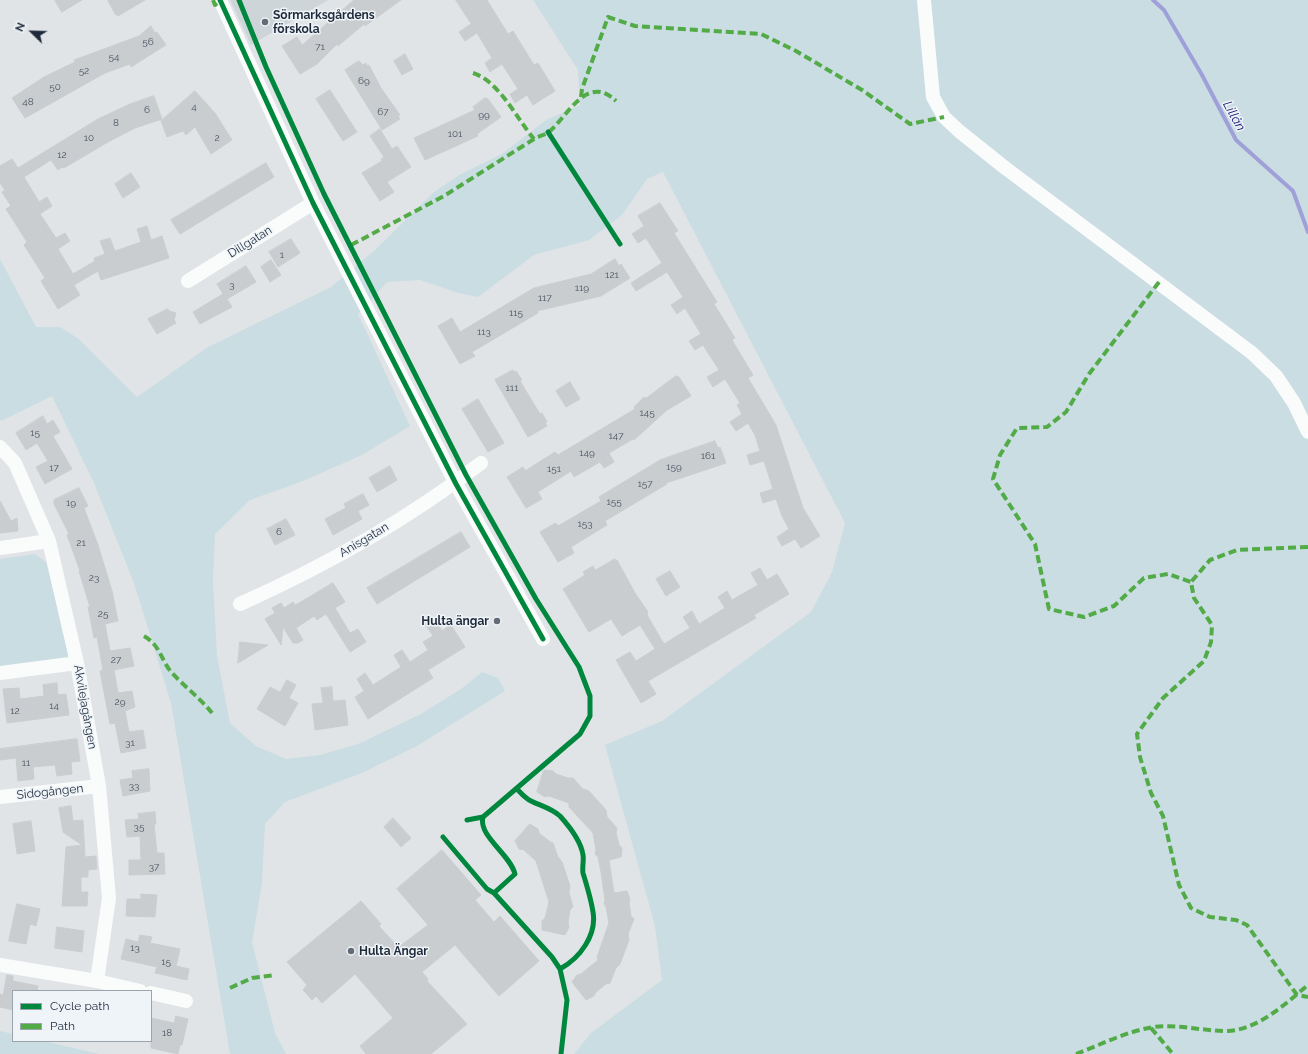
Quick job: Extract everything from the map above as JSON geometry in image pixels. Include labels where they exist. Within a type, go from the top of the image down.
[{"type":"street","points":[[220,0],[313,203],[456,484],[543,639]]},
{"type":"street","points":[[924,0],[933,96],[944,117],[1004,167],[1252,354],[1276,376],[1294,403],[1308,432]]},
{"type":"street","name":"Dillgatan","points":[[188,281],[313,203]]},
{"type":"street","name":"Akvilejagången","points":[[0,447],[15,464],[49,542],[77,663],[99,786],[109,898],[97,981]]},
{"type":"street","name":"Anisgatan","points":[[240,604],[290,582],[348,550],[456,484],[481,463]]},
{"type":"street","points":[[0,548],[49,542]]},
{"type":"street","points":[[0,673],[77,663]]},
{"type":"street","name":"Sidogången","points":[[0,797],[99,786]]},
{"type":"street","points":[[0,965],[97,981],[136,990]]},
{"type":"street","points":[[152,993],[186,1001]]},
{"type":"shaded area","name":"Sörmarksgårdens förskola","points":[[230,0],[328,0],[251,45]]},
{"type":"shaded area","points":[[533,0],[1308,0],[1308,1054],[574,1054],[591,1033],[662,980],[655,926],[605,745],[662,721],[811,612],[832,572],[845,523],[663,172],[647,179],[622,215],[589,240],[534,255],[478,297],[458,293],[420,280],[387,282],[358,314],[410,426],[362,455],[303,481],[250,500],[215,534],[213,581],[217,656],[230,723],[256,746],[286,759],[320,755],[358,744],[421,714],[461,689],[482,672],[498,678],[505,691],[417,746],[362,773],[285,802],[265,824],[262,883],[252,942],[275,1033],[286,1054],[230,1054],[171,703],[134,583],[94,483],[52,396],[1,421],[0,419],[0,259],[36,327],[60,327],[79,339],[137,397],[208,347],[331,287],[375,250],[433,193],[459,175],[502,154],[546,120],[580,105],[578,70]]},
{"type":"shaded area","points":[[35,554],[46,562],[65,633],[69,659],[0,667],[0,559]]},
{"type":"shaded area","points":[[0,1031],[12,1034],[12,1042],[47,1042],[99,1054],[0,1054]]},
{"type":"building","points":[[55,0],[82,0],[62,12]]},
{"type":"building","points":[[108,0],[145,0],[118,16]]},
{"type":"building","points":[[354,0],[401,0],[365,26],[364,24],[338,46],[337,44],[317,64],[300,74],[282,46],[297,37],[302,45]]},
{"type":"building","points":[[456,0],[487,0],[508,34],[513,31],[534,65],[538,63],[555,91],[533,105],[527,95],[515,103],[510,94],[518,89],[502,64],[490,72],[485,63],[492,58],[477,33],[465,41],[459,32],[471,24]]},
{"type":"building","points":[[151,26],[166,45],[131,67],[130,64],[105,73],[25,118],[12,98],[44,77],[75,62],[74,60],[139,36]]},
{"type":"building","points":[[405,54],[413,69],[402,75],[394,61]]},
{"type":"building","points":[[359,61],[363,65],[366,63],[367,66],[369,65],[381,88],[400,115],[398,116],[400,119],[382,130],[345,70]]},
{"type":"building","points":[[330,90],[357,132],[343,141],[316,99]]},
{"type":"building","points":[[195,91],[215,113],[232,140],[211,154],[195,127],[186,135],[183,131],[167,137],[161,121]]},
{"type":"building","points":[[154,96],[162,119],[135,128],[64,168],[62,167],[58,170],[51,160],[24,177],[39,202],[47,197],[52,206],[40,214],[56,238],[65,233],[70,241],[58,249],[73,274],[95,261],[94,258],[105,254],[100,241],[110,238],[115,251],[141,242],[137,229],[147,226],[151,240],[162,236],[169,258],[101,280],[98,271],[74,285],[80,295],[58,309],[41,281],[45,278],[24,245],[27,242],[6,209],[11,206],[2,192],[5,190],[0,183],[0,166],[12,159],[18,168],[98,119],[130,104]]},
{"type":"building","points":[[485,98],[488,99],[501,117],[477,134],[478,136],[425,160],[414,138],[475,110],[473,107]]},
{"type":"building","points":[[380,129],[392,149],[397,146],[411,167],[387,182],[394,192],[380,201],[362,173],[382,161],[381,159],[384,157],[370,136]]},
{"type":"building","points":[[266,163],[274,177],[180,234],[171,220]]},
{"type":"building","points":[[131,173],[140,187],[123,198],[115,184]]},
{"type":"building","points":[[660,203],[678,231],[674,233],[717,302],[714,304],[735,338],[732,340],[753,375],[748,378],[776,425],[803,508],[820,536],[801,548],[795,539],[782,546],[777,537],[789,529],[782,516],[776,499],[763,503],[760,493],[773,489],[764,461],[750,465],[747,455],[760,451],[755,435],[748,423],[736,431],[730,422],[742,414],[737,405],[740,403],[725,379],[713,387],[707,377],[719,370],[703,345],[695,350],[689,341],[701,334],[685,308],[677,314],[671,305],[683,297],[667,272],[636,291],[631,283],[662,263],[646,238],[638,243],[632,234],[644,226],[638,216]]},
{"type":"building","points":[[291,239],[300,253],[278,267],[269,252]]},
{"type":"building","points":[[615,259],[619,266],[621,264],[630,278],[601,296],[537,311],[538,313],[472,352],[475,356],[460,364],[438,326],[452,318],[460,332],[534,288],[591,274]]},
{"type":"building","points":[[271,260],[281,275],[270,282],[261,267]]},
{"type":"building","points":[[246,266],[256,282],[227,299],[232,307],[200,324],[193,312],[223,294],[217,284]]},
{"type":"building","points":[[168,309],[169,311],[176,313],[174,320],[176,323],[157,334],[148,319]]},
{"type":"building","points":[[513,370],[514,372],[516,371],[522,380],[520,381],[540,414],[542,413],[547,422],[545,423],[547,426],[528,437],[495,380]]},
{"type":"building","points":[[676,376],[679,377],[691,396],[667,410],[634,440],[633,439],[609,453],[614,462],[604,468],[600,462],[574,477],[571,471],[538,492],[542,499],[526,508],[507,477],[523,467],[525,471],[555,452],[558,455],[635,409],[634,407],[644,397],[646,398]]},
{"type":"building","points":[[570,382],[580,399],[566,407],[556,391]]},
{"type":"building","points":[[478,399],[504,443],[488,452],[462,409]]},
{"type":"building","points":[[43,416],[47,424],[53,420],[60,432],[53,436],[72,469],[45,484],[36,467],[48,461],[37,443],[26,450],[16,433]]},
{"type":"building","points":[[715,441],[718,448],[720,447],[726,463],[666,483],[667,484],[605,521],[607,525],[571,547],[574,553],[558,562],[540,532],[556,523],[558,526],[601,501],[599,497],[660,460]]},
{"type":"building","points":[[390,466],[397,480],[377,492],[369,478]]},
{"type":"building","points":[[79,488],[88,506],[84,508],[98,545],[112,591],[118,621],[105,624],[110,651],[130,648],[134,666],[114,670],[118,693],[132,691],[135,707],[125,711],[129,732],[143,730],[146,748],[121,753],[115,723],[110,724],[100,671],[103,670],[97,637],[94,638],[88,607],[90,607],[80,571],[67,535],[69,534],[54,504],[54,500]]},
{"type":"building","points":[[363,494],[369,505],[358,511],[362,519],[333,535],[325,519],[346,508],[344,504]]},
{"type":"building","points":[[0,501],[11,521],[17,518],[18,531],[0,533]]},
{"type":"building","points":[[286,519],[295,535],[275,545],[267,529]]},
{"type":"building","points":[[461,532],[470,547],[377,604],[367,588]]},
{"type":"building","points":[[615,559],[648,612],[647,615],[664,644],[690,628],[683,617],[692,611],[699,624],[725,608],[718,597],[727,591],[732,600],[758,585],[751,573],[760,568],[767,580],[777,574],[789,594],[754,615],[756,618],[648,681],[656,694],[641,703],[616,660],[630,652],[636,661],[655,649],[640,625],[622,636],[611,619],[589,632],[563,589],[585,575],[583,572],[593,566],[595,570]]},
{"type":"building","points":[[670,571],[680,587],[666,596],[656,579]]},
{"type":"building","points":[[333,583],[345,602],[335,608],[350,633],[358,629],[366,642],[350,652],[326,614],[317,620],[314,616],[296,628],[303,640],[298,643],[293,643],[283,627],[281,645],[265,619],[275,613],[272,608],[281,603],[284,608],[293,602],[295,605]]},
{"type":"building","points":[[434,618],[442,631],[451,625],[465,647],[428,670],[433,678],[368,719],[355,697],[364,691],[357,679],[365,673],[373,685],[401,667],[394,655],[402,650],[410,662],[428,650],[423,642],[433,636],[425,624]]},
{"type":"building","points":[[240,642],[268,645],[238,663]]},
{"type":"building","points":[[287,680],[296,685],[289,698],[298,703],[285,726],[257,709],[270,687],[280,692]]},
{"type":"building","points":[[57,683],[58,695],[66,694],[69,715],[7,723],[3,689],[19,688],[20,699],[44,696],[43,685]]},
{"type":"building","points":[[332,687],[333,701],[345,700],[348,725],[315,730],[312,704],[323,703],[321,688]]},
{"type":"building","points":[[77,739],[80,761],[71,762],[72,774],[57,776],[55,765],[33,767],[34,779],[18,781],[16,758],[0,760],[0,749]]},
{"type":"building","points":[[149,769],[150,791],[123,796],[120,780],[133,778],[132,771]]},
{"type":"building","points":[[544,770],[553,771],[556,774],[573,778],[583,789],[589,791],[606,810],[607,817],[617,828],[616,832],[619,845],[622,848],[621,857],[609,860],[614,893],[627,891],[630,899],[629,903],[631,916],[634,919],[628,934],[629,940],[620,964],[616,968],[610,983],[606,984],[596,992],[594,996],[586,1000],[572,982],[577,975],[581,974],[598,960],[597,957],[609,923],[604,904],[605,900],[601,872],[598,857],[595,854],[596,850],[593,833],[569,807],[569,803],[549,796],[545,797],[537,792]]},
{"type":"building","points":[[71,806],[73,821],[83,820],[85,857],[96,856],[97,869],[88,870],[88,877],[81,877],[81,892],[88,892],[87,906],[62,906],[66,847],[82,845],[63,832],[59,808]]},
{"type":"building","points":[[155,812],[156,824],[154,824],[157,853],[164,853],[165,874],[129,875],[129,860],[141,860],[140,836],[127,837],[125,820],[139,819],[138,814]]},
{"type":"building","points":[[393,818],[411,838],[401,847],[384,827]]},
{"type":"building","points":[[31,821],[35,851],[17,854],[13,824]]},
{"type":"building","points":[[530,824],[538,829],[539,833],[553,843],[558,857],[562,862],[570,886],[569,892],[573,907],[570,910],[568,923],[569,927],[565,935],[542,930],[542,921],[545,918],[549,902],[536,861],[524,850],[519,849],[515,841]]},
{"type":"building","name":"Hulta Ängar","points":[[442,850],[481,895],[475,900],[494,922],[500,916],[539,961],[499,996],[455,945],[422,972],[428,979],[427,981],[467,1024],[431,1054],[366,1054],[360,1046],[393,1018],[355,974],[322,1003],[316,996],[312,1000],[303,990],[307,985],[287,962],[361,901],[381,924],[379,926],[397,946],[400,946],[428,925],[397,889]]},
{"type":"building","points":[[141,894],[157,895],[155,917],[126,916],[127,899],[141,899]]},
{"type":"building","points":[[17,904],[40,909],[36,926],[30,924],[26,944],[9,941]]},
{"type":"building","points":[[57,927],[84,931],[82,952],[55,948]]},
{"type":"building","points":[[140,935],[152,937],[150,943],[180,949],[176,966],[189,969],[187,980],[155,973],[157,967],[121,959],[126,939],[138,942]]},
{"type":"building","points":[[7,975],[13,976],[13,981],[38,986],[37,990],[12,990],[12,1010],[0,1007],[0,994],[3,995]]},
{"type":"building","points":[[176,1016],[188,1019],[182,1045],[180,1045],[178,1054],[151,1048],[152,1018],[174,1023]]},
{"type":"waterway","name":"Lillån","points":[[1153,0],[1164,10],[1202,75],[1236,140],[1293,191],[1308,232]]},
{"type":"marked path","points":[[213,0],[215,5],[222,0]]},
{"type":"marked path","points":[[581,97],[582,89],[608,17],[635,26],[761,34],[796,51],[862,90],[910,124],[944,117]]},
{"type":"marked path","points":[[473,73],[482,77],[499,92],[534,139]]},
{"type":"marked path","points":[[351,245],[444,196],[534,139],[549,132],[571,108],[587,94],[596,92],[606,94],[616,101]]},
{"type":"marked path","points":[[1159,282],[1089,374],[1066,412],[1047,427],[1017,428],[1000,455],[993,479],[1035,544],[1049,609],[1084,617],[1114,606],[1144,578],[1168,574],[1191,582]]},
{"type":"marked path","points":[[1308,547],[1237,550],[1210,560],[1191,582],[1194,598],[1212,625],[1211,642],[1204,661],[1163,698],[1137,734],[1140,757],[1151,793],[1163,816],[1179,885],[1191,908],[1210,917],[1236,920],[1247,925],[1297,995],[1308,997]]},
{"type":"marked path","points":[[144,636],[154,644],[172,673],[203,702],[212,713]]},
{"type":"marked path","points":[[230,988],[252,978],[275,975]]},
{"type":"marked path","points":[[1076,1054],[1124,1035],[1154,1027],[1172,1026],[1209,1030],[1238,1030],[1250,1026],[1270,1015],[1308,985]]},
{"type":"marked path","points":[[1151,1028],[1173,1054]]},
{"type":"cycle path","points":[[220,0],[313,203],[456,484],[543,639]]},
{"type":"cycle path","points":[[239,0],[266,67],[324,194],[466,475],[536,599],[579,667],[590,696],[590,716],[580,734],[483,817],[467,820]]},
{"type":"cycle path","points":[[548,132],[620,244]]},
{"type":"cycle path","points":[[517,789],[529,800],[557,813],[574,834],[582,850],[583,873],[590,897],[594,921],[590,937],[586,945],[574,959],[560,969]]},
{"type":"cycle path","points":[[483,817],[485,831],[507,859],[515,874],[494,893]]},
{"type":"cycle path","points":[[443,837],[487,889],[494,893],[552,957],[560,969],[567,1000],[561,1054]]},
{"type":"place","name":"Sörmarksgårdens förskola","points":[[265,22]]},
{"type":"place","name":"Hulta ängar","points":[[497,621]]},
{"type":"place","name":"Hulta Ängar","points":[[351,951]]}]
